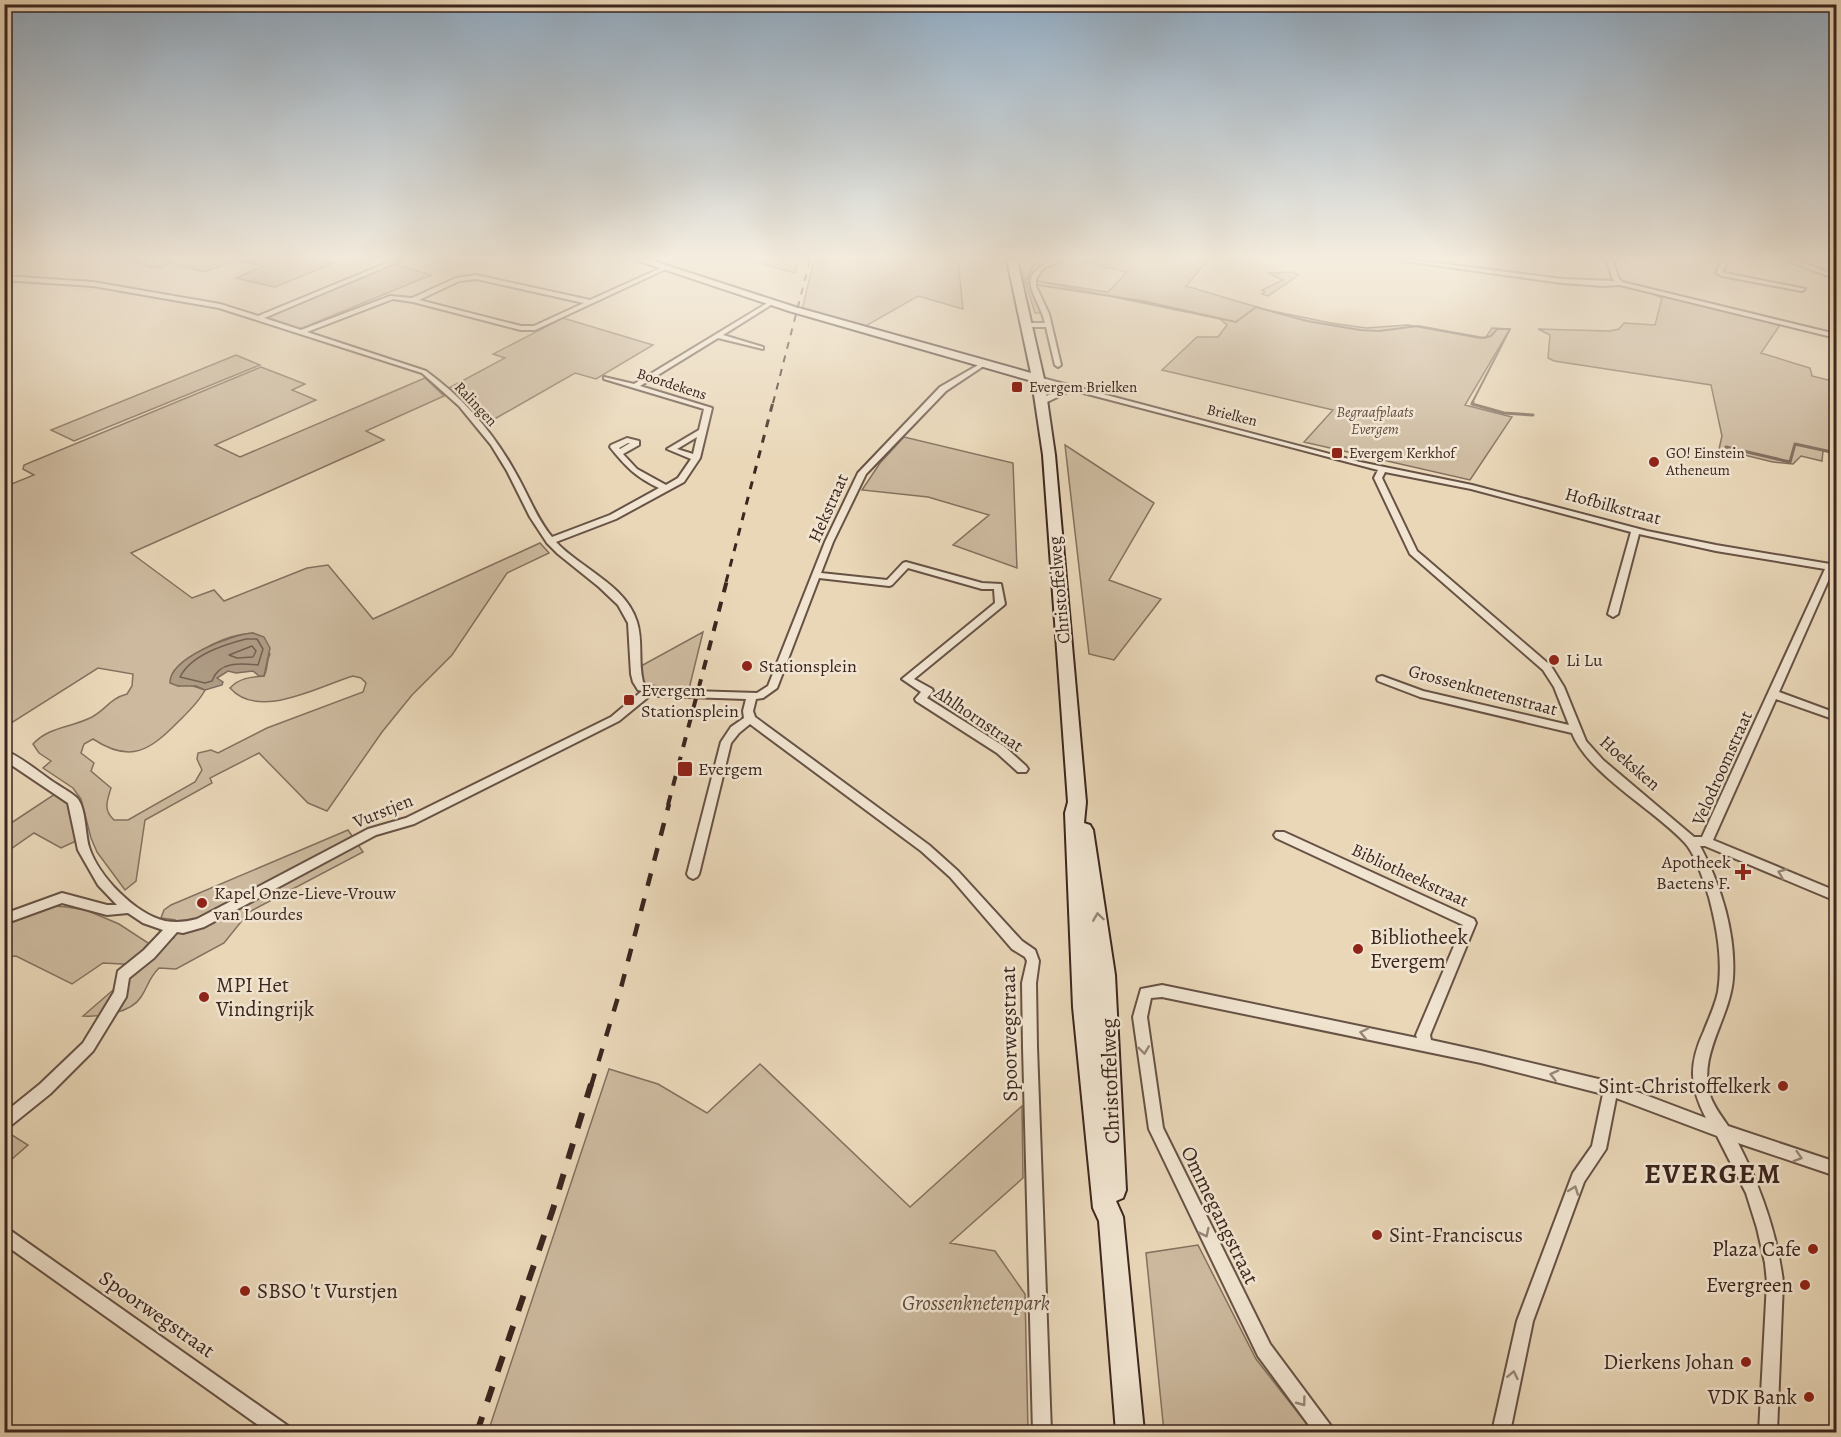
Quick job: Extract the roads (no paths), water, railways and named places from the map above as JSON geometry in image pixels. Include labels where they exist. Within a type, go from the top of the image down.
[{"type":"main road","points":[[853,327],[1038,379]]},
{"type":"main road","name":"Christoffelweg","points":[[1026,327],[1042,401],[1077,802],[1082,813],[1097,908],[1105,985],[1115,1208],[1111,1217],[1130,1432]]},
{"type":"street","name":"Ralingen","points":[[286,327],[408,365],[432,378],[491,440],[550,541],[609,592],[628,613],[637,641],[636,679],[648,692]]},
{"type":"street","points":[[301,332],[313,327]]},
{"type":"street","points":[[519,327],[527,329],[535,327]]},
{"type":"street","points":[[635,386],[732,327]]},
{"type":"street","points":[[1049,327],[1058,365]]},
{"type":"street","points":[[1800,327],[1836,336]]},
{"type":"street","points":[[718,336],[761,348]]},
{"type":"street","name":"Hekstraat","points":[[753,696],[764,694],[772,688],[817,575],[862,472],[943,388],[982,365]]},
{"type":"street","name":"Boordekens","points":[[550,541],[613,517],[667,489],[681,480],[696,458],[708,408],[606,378]]},
{"type":"street","name":"Brielken","points":[[1038,379],[1383,469]]},
{"type":"street","points":[[1042,401],[1073,387]]},
{"type":"street","name":"Boordekens","points":[[696,458],[672,449],[704,430]]},
{"type":"street","points":[[619,453],[635,473],[667,489]]},
{"type":"street","name":"Hofbilkstraat","points":[[1383,469],[1472,487],[1707,546],[1833,567]]},
{"type":"street","name":"Hoeksken","points":[[1383,469],[1378,478],[1413,552],[1547,668],[1559,687],[1581,743],[1599,763],[1691,841],[1700,856],[1725,944],[1727,972],[1724,995],[1700,1054],[1703,1096],[1723,1130],[1757,1202],[1773,1260],[1774,1305],[1768,1432]]},
{"type":"street","points":[[1613,614],[1636,530]]},
{"type":"street","name":"Ahlhornstraat","points":[[817,575],[889,583],[906,565],[982,586],[998,586],[1000,604],[907,679],[928,691],[920,699],[1001,750],[1022,770]]},
{"type":"street","name":"Velodroomstraat","points":[[1691,841],[1706,842],[1833,567]]},
{"type":"street","name":"Grossenknetenstraat","points":[[1382,679],[1420,694],[1575,730]]},
{"type":"street","points":[[648,692],[753,696],[748,711],[750,719],[735,730],[726,742],[693,874]]},
{"type":"street","name":"Vurstjen","points":[[172,929],[191,928],[372,832],[410,820],[615,719],[648,692]]},
{"type":"street","points":[[1773,694],[1836,717]]},
{"type":"street","name":"Spoorwegstraat","points":[[750,719],[932,854],[954,874],[1017,945],[1030,954],[1033,961],[1029,983],[1030,1047],[1042,1432]]},
{"type":"street","points":[[4,754],[73,801],[84,850],[126,909]]},
{"type":"street","name":"Bibliotheekstraat","points":[[1280,835],[1470,923],[1423,1035],[1425,1046]]},
{"type":"street","points":[[1706,842],[1836,896]]},
{"type":"street","points":[[4,919],[62,898],[107,910],[126,909],[172,929],[149,954],[123,975],[121,993],[88,1047],[45,1089],[4,1122]]},
{"type":"street","name":"Ommegangstraat","points":[[1325,1432],[1264,1350],[1156,1129],[1140,1017],[1146,993],[1162,991],[1425,1046]]},
{"type":"street","points":[[1425,1046],[1611,1089],[1836,1169]]},
{"type":"street","points":[[1501,1432],[1525,1321],[1578,1178],[1599,1149],[1611,1089]]},
{"type":"street","name":"Spoorwegstraat","points":[[4,1234],[282,1432]]},
{"type":"water","points":[[253,633],[264,637],[270,648],[264,676],[259,676],[253,671],[236,673],[228,671],[217,678],[223,682],[222,685],[205,690],[196,686],[178,686],[170,683],[172,674],[191,656],[231,638]]},
{"type":"waterway","points":[[1343,327],[1379,331],[1410,327]]},
{"type":"waterway","points":[[1424,327],[1484,338],[1491,336],[1497,329],[1510,329],[1472,403]]},
{"type":"waterway","points":[[1473,402],[1472,404],[1504,413],[1533,415]]},
{"type":"waterway","points":[[1726,447],[1790,462],[1795,444],[1836,453]]},
{"type":"railway","points":[[773,403],[793,327]]},
{"type":"railway","points":[[726,582],[773,402]]},
{"type":"railway","points":[[668,805],[727,580]]},
{"type":"railway","points":[[591,1086],[622,984],[669,804]]},
{"type":"railway","points":[[477,1432],[553,1209],[591,1084]]},
{"type":"place","name":"Evergem Brielken","points":[[1017,387]]},
{"type":"place","name":"Evergem Kerkhof","points":[[1337,453]]},
{"type":"place","name":"GO! Einstein Atheneum","points":[[1654,462]]},
{"type":"place","name":"Li Lu","points":[[1554,660]]},
{"type":"place","name":"Stationsplein","points":[[747,666]]},
{"type":"place","name":"Evergem Stationsplein","points":[[629,700]]},
{"type":"place","name":"Evergem","points":[[685,769]]},
{"type":"place","name":"Apotheek Baetens F.","points":[[1743,872]]},
{"type":"place","name":"Kapel Onze-Lieve-Vrouw van Lourdes","points":[[202,903]]},
{"type":"place","name":"Bibliotheek Evergem","points":[[1358,949]]},
{"type":"place","name":"MPI Het Vindingrijk","points":[[204,997]]},
{"type":"place","name":"Sint-Christoffelkerk","points":[[1783,1086]]},
{"type":"place","name":"Sint-Franciscus","points":[[1377,1235]]},
{"type":"place","name":"Plaza Cafe","points":[[1813,1249]]},
{"type":"place","name":"Evergreen","points":[[1805,1285]]},
{"type":"place","name":"SBSO 't Vurstjen","points":[[245,1291]]},
{"type":"place","name":"Dierkens Johan","points":[[1746,1362]]},
{"type":"place","name":"VDK Bank","points":[[1809,1397]]},
{"type":"district","name":"EVERGEM","points":[[1713,1173]]},
{"type":"park label","name":"Begraafplaats Evergem","points":[[1375,420]]},
{"type":"park label","name":"Grossenknetenpark","points":[[976,1303]]}]
